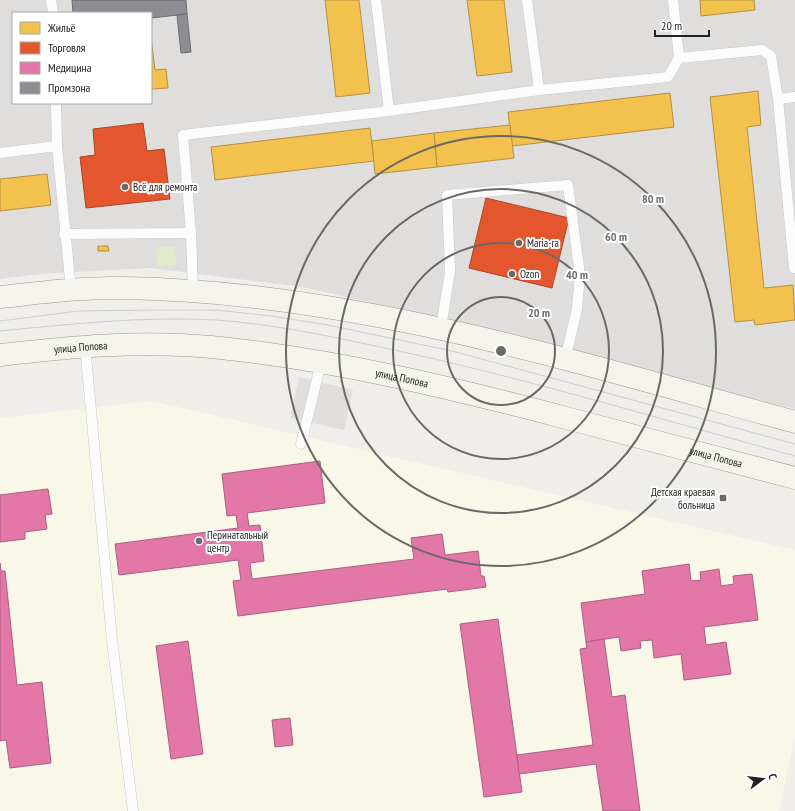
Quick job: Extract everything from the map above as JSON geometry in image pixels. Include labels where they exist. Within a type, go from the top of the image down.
[{"type":"main road","points":[[0,297],[71,290],[120,288],[193,291],[273,299],[441,328],[795,422]]},
{"type":"main road","name":"улица Попова","points":[[0,354],[85,345],[148,344],[211,347],[321,363],[383,374],[479,395],[795,478]]},
{"type":"lane","points":[[51,0],[53,12]]},
{"type":"lane","points":[[376,0],[389,111]]},
{"type":"lane","points":[[527,0],[539,90]]},
{"type":"lane","points":[[193,291],[191,233],[183,135],[389,111],[539,90],[668,77],[679,58],[673,0]]},
{"type":"lane","points":[[679,58],[762,50],[771,56],[778,99],[795,268]]},
{"type":"lane","points":[[778,99],[795,97]]},
{"type":"lane","points":[[56,104],[57,146],[64,234],[71,290]]},
{"type":"lane","points":[[0,153],[57,146]]},
{"type":"lane","points":[[441,328],[450,271],[447,196],[568,184],[580,275],[577,309],[565,360]]},
{"type":"lane","points":[[64,234],[191,233]]},
{"type":"lane","points":[[85,345],[112,640],[133,811]]},
{"type":"lane","points":[[301,444],[321,363]]},
{"type":"shaded area","points":[[0,0],[795,0],[795,409],[390,307],[303,287],[151,268],[40,274],[0,279]]},
{"type":"shaded area","points":[[476,182],[455,260],[415,251],[412,187]]},
{"type":"shaded area","points":[[299,377],[353,390],[344,430],[290,418]]},
{"type":"shaded area","points":[[152,401],[795,550],[795,737],[779,811],[0,811],[0,418]]},
{"type":"green space","points":[[156,247],[175,247],[176,265],[157,266]]},
{"type":"building: Жильё","points":[[325,0],[359,0],[370,93],[336,97]]},
{"type":"building: Жильё","points":[[467,0],[504,0],[512,72],[477,76]]},
{"type":"building: Жильё","points":[[700,0],[754,0],[755,10],[701,16]]},
{"type":"building: Жильё","points":[[152,46],[155,70],[166,69],[168,88],[152,89]]},
{"type":"building: Жильё","points":[[758,91],[761,125],[747,127],[764,288],[793,285],[795,320],[755,325],[754,320],[735,322],[710,97]]},
{"type":"building: Жильё","points":[[670,93],[674,127],[512,146],[508,112]]},
{"type":"building: Жильё","points":[[510,125],[514,158],[437,167],[434,133]]},
{"type":"building: Жильё","points":[[370,128],[374,161],[215,180],[211,147]]},
{"type":"building: Жильё","points":[[434,133],[437,167],[375,174],[372,141]]},
{"type":"building: Жильё","points":[[47,174],[51,205],[0,211],[0,179]]},
{"type":"building: Жильё","points":[[98,246],[108,246],[109,251],[98,251]]},
{"type":"building: Торговля","points":[[143,123],[147,151],[164,149],[170,199],[86,208],[80,157],[95,155],[93,129]]},
{"type":"building: Торговля","name":"Maria-ra","points":[[486,198],[569,218],[552,288],[469,268]]},
{"type":"building: Медицина","name":"Перинатальный центр","points":[[320,461],[325,503],[247,513],[249,526],[260,525],[264,561],[250,563],[252,579],[414,559],[411,538],[442,534],[445,555],[478,551],[481,576],[484,576],[486,587],[448,592],[447,589],[238,616],[233,581],[241,580],[238,560],[119,575],[115,544],[238,528],[236,515],[227,516],[222,474]]},
{"type":"building: Медицина","points":[[48,489],[52,514],[45,515],[47,529],[25,532],[25,539],[0,542],[0,495]]},
{"type":"building: Медицина","points":[[0,563],[1,571],[5,571],[17,685],[42,682],[51,763],[10,768],[6,740],[0,741]]},
{"type":"building: Медицина","points":[[689,564],[691,581],[701,580],[700,572],[719,569],[721,586],[734,584],[733,576],[752,574],[758,620],[704,627],[706,645],[726,642],[731,674],[684,680],[681,654],[654,658],[652,640],[640,641],[641,648],[621,651],[619,637],[586,642],[581,603],[645,594],[642,571]]},
{"type":"building: Медицина","points":[[498,619],[522,792],[484,797],[460,624]]},
{"type":"building: Медицина","points":[[604,639],[612,697],[625,695],[640,811],[603,811],[596,764],[519,774],[517,755],[593,745],[580,649],[587,648],[586,642]]},
{"type":"building: Медицина","points":[[188,641],[203,754],[171,759],[156,646]]},
{"type":"building: Медицина","points":[[290,718],[293,745],[275,747],[272,720]]},
{"type":"building: Промзона","points":[[72,0],[186,0],[187,14],[152,18],[152,12],[73,12]]},
{"type":"building: Промзона","points":[[187,14],[191,52],[181,53],[177,15]]},
{"type":"tram line","points":[[0,321],[79,311],[216,310],[271,316],[328,325],[452,351],[795,444]]},
{"type":"tram line","points":[[0,331],[108,321],[162,319],[216,320],[280,327],[437,359],[591,399],[795,456]]},
{"type":"place","name":"Всё для ремонта","points":[[125,187]]},
{"type":"place","name":"Maria-ra","points":[[519,243]]},
{"type":"place","name":"Ozon","points":[[512,274]]},
{"type":"place","name":"Детская краевая больница","points":[[723,498]]},
{"type":"place","name":"Перинатальный центр","points":[[199,541]]}]
